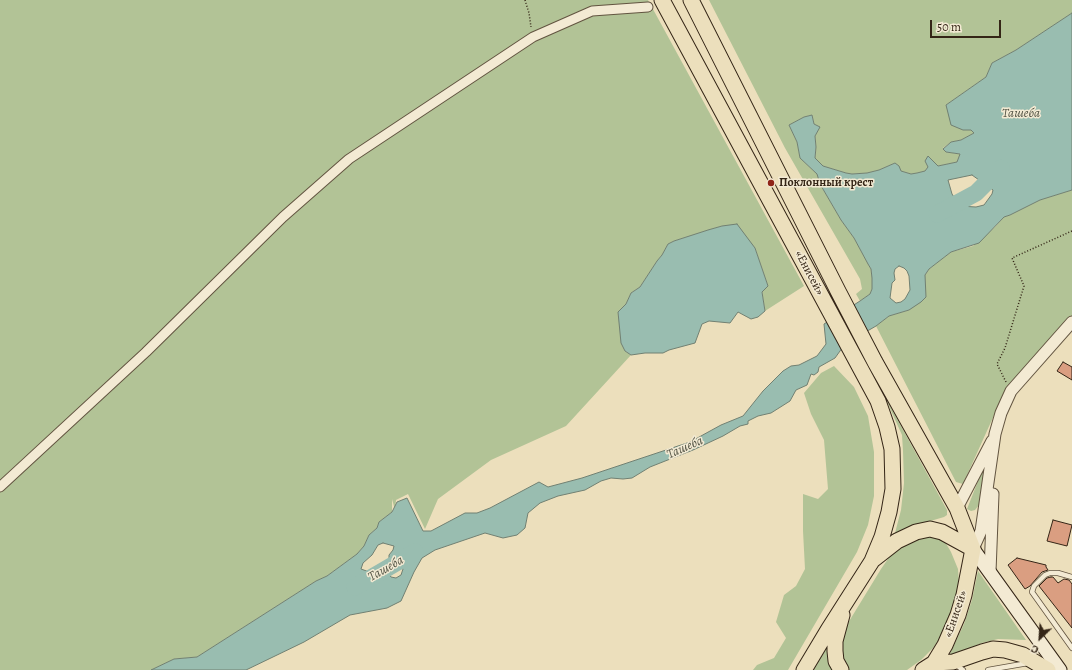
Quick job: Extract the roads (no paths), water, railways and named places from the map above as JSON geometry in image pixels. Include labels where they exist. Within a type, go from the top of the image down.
[{"type":"highway","name":"«Енисей»","points":[[662,0],[878,401],[887,427],[892,449],[893,489],[889,512],[882,537],[872,561],[804,670]]},
{"type":"highway","name":"«Енисей»","points":[[691,0],[875,362],[957,508],[973,549],[964,595],[958,615],[945,645],[930,668]]},
{"type":"highway","name":"«Енисей»","points":[[872,561],[897,541],[916,532],[930,529],[942,532],[973,549]]},
{"type":"highway","name":"«Енисей»","points":[[840,670],[836,661],[835,641],[850,595]]},
{"type":"highway","points":[[930,668],[958,666],[982,652],[993,650],[1015,652],[1042,666]]},
{"type":"main road","points":[[973,549],[1060,670]]},
{"type":"street","points":[[0,487],[146,352],[283,217],[349,159],[533,37],[592,11],[648,6]]},
{"type":"street","points":[[973,549],[981,531],[996,434],[1001,413],[1011,391],[1072,322]]},
{"type":"street","points":[[957,508],[996,434]]},
{"type":"street","points":[[990,572],[996,434]]},
{"type":"lane","points":[[1072,577],[1058,573],[1050,573],[1045,575],[1034,586],[1032,592],[1072,648]]},
{"type":"lane","points":[[988,670],[1042,666]]},
{"type":"water","name":"Ташеба","points":[[1072,13],[1072,190],[1040,200],[1004,217],[979,243],[951,252],[929,269],[925,275],[926,297],[921,302],[909,310],[889,316],[876,326],[845,344],[835,358],[819,367],[818,372],[814,375],[811,374],[807,385],[796,390],[790,401],[771,413],[758,416],[748,421],[748,424],[740,426],[693,450],[650,467],[632,478],[611,478],[601,481],[585,490],[558,496],[540,503],[528,513],[525,528],[517,535],[503,538],[485,533],[435,550],[422,558],[401,601],[387,608],[350,615],[304,642],[246,670],[151,670],[174,659],[197,657],[316,581],[327,576],[357,554],[364,546],[369,535],[377,528],[379,522],[392,512],[397,502],[407,498],[423,531],[431,531],[465,513],[477,513],[490,508],[539,482],[548,487],[582,478],[690,442],[721,425],[743,416],[763,391],[783,371],[791,366],[799,365],[817,356],[826,344],[824,324],[870,294],[872,289],[871,269],[854,238],[841,220],[820,184],[817,174],[800,158],[797,142],[789,125],[804,117],[812,115],[814,124],[820,127],[815,136],[815,158],[823,166],[846,173],[867,173],[879,170],[895,163],[899,166],[901,171],[911,174],[917,173],[925,171],[928,167],[925,161],[928,156],[938,166],[957,162],[960,154],[946,152],[943,149],[951,142],[961,140],[974,133],[971,130],[963,130],[951,125],[946,105],[986,77],[992,63],[1016,50]],"holes":[[[972,175],[993,190],[992,194],[984,205],[976,207],[960,206],[952,194],[948,180]],[[899,266],[907,271],[910,290],[905,299],[896,303],[890,298],[892,283],[895,280],[895,269]],[[383,543],[394,546],[389,555],[389,560],[400,565],[403,569],[401,575],[396,578],[391,577],[387,572],[377,577],[372,573],[361,569],[363,563],[372,555],[378,545]]]},
{"type":"water","points":[[737,224],[755,248],[768,286],[762,292],[765,311],[758,317],[751,319],[738,312],[730,323],[709,321],[702,324],[695,343],[663,353],[631,355],[625,351],[621,343],[618,312],[626,304],[631,293],[640,287],[668,244],[708,230]]},
{"type":"waterway","name":"Ташеба","points":[[937,214],[976,193],[1001,168]]},
{"type":"waterway","name":"Ташеба","points":[[355,587],[415,552]]},
{"type":"place","name":"Поклонный крест","points":[[771,183]]}]
